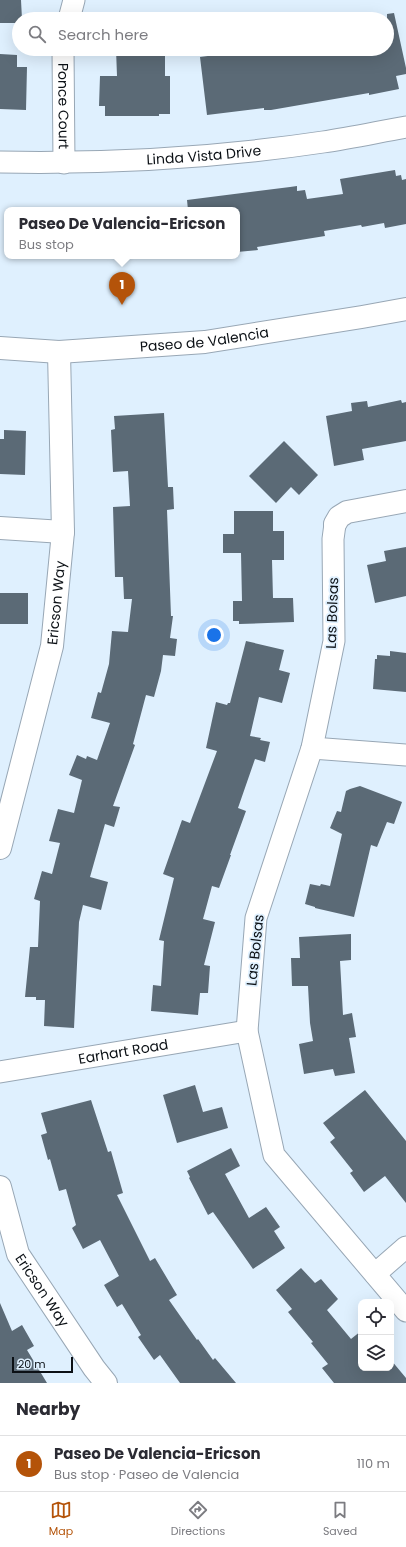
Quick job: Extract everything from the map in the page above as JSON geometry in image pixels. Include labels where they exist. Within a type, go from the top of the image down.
[{"type":"street","points":[[70,12],[74,0]]},
{"type":"street","name":"Ponce Court","points":[[63,56],[64,164]]},
{"type":"street","name":"Linda Vista Drive","points":[[0,162],[64,164],[207,155],[322,142],[406,127]]},
{"type":"street","name":"Paseo de Valencia","points":[[0,348],[59,352],[205,342],[406,309]]},
{"type":"street","name":"Ericson Way","points":[[0,848],[52,646],[63,532],[59,352]]},
{"type":"street","points":[[335,524],[338,517],[348,512],[406,501]]},
{"type":"street","name":"Las Bolsas","points":[[335,524],[333,539],[334,641],[312,748],[256,918],[247,1031],[274,1155],[406,1311]]},
{"type":"street","points":[[0,528],[63,532]]},
{"type":"street","points":[[312,748],[406,755]]},
{"type":"street","name":"Earhart Road","points":[[0,1072],[247,1031]]},
{"type":"street","name":"Ericson Way","points":[[0,1187],[18,1254],[94,1368],[106,1383]]},
{"type":"street","points":[[375,1274],[406,1247]]},
{"type":"building","points":[[0,0],[21,0],[22,12],[12,12],[12,23],[0,23]]},
{"type":"building","points":[[394,13],[406,74],[396,76],[399,89],[271,110],[264,110],[264,108],[207,115],[200,57],[394,56]]},
{"type":"building","points":[[0,54],[17,56],[17,67],[27,67],[26,110],[0,109]]},
{"type":"building","points":[[116,56],[165,56],[165,76],[170,76],[170,114],[159,114],[159,116],[105,116],[105,106],[99,106],[100,76],[117,76]]},
{"type":"building","points":[[395,170],[396,176],[401,175],[402,180],[406,179],[406,224],[385,228],[384,223],[324,231],[325,236],[257,247],[258,250],[240,252],[240,207],[188,207],[187,200],[297,186],[297,191],[305,190],[307,199],[343,194],[340,179]]},
{"type":"building","points":[[401,400],[402,403],[406,402],[406,441],[362,449],[364,460],[334,466],[326,416],[352,411],[351,403],[367,401],[368,407]]},
{"type":"building","points":[[164,413],[168,487],[173,487],[174,509],[167,510],[171,616],[173,616],[170,638],[177,639],[175,656],[163,655],[161,671],[154,697],[146,695],[133,744],[135,745],[113,806],[120,807],[114,827],[105,824],[90,877],[108,882],[101,910],[83,905],[79,922],[74,1028],[44,1026],[45,1000],[36,1000],[36,997],[25,997],[30,947],[38,947],[40,901],[34,899],[42,871],[52,874],[60,843],[49,841],[58,809],[74,813],[82,780],[69,775],[77,755],[86,759],[87,756],[97,760],[110,723],[91,718],[98,692],[101,693],[109,664],[112,631],[128,632],[132,599],[124,599],[123,577],[115,577],[113,507],[130,506],[128,471],[113,472],[111,430],[115,429],[114,416]]},
{"type":"building","points":[[4,430],[26,431],[25,475],[0,474],[0,439],[4,439]]},
{"type":"building","points":[[284,441],[318,475],[299,495],[291,487],[276,503],[249,476]]},
{"type":"building","points":[[234,511],[273,511],[273,531],[284,531],[284,560],[272,560],[273,598],[293,598],[294,622],[239,624],[239,621],[233,621],[233,601],[242,601],[241,553],[223,553],[223,534],[234,534]]},
{"type":"building","points":[[406,547],[406,596],[375,603],[367,565],[386,561],[384,551]]},
{"type":"building","points":[[0,593],[28,593],[28,624],[0,624]]},
{"type":"building","points":[[246,641],[284,650],[279,670],[290,673],[282,703],[259,697],[250,736],[261,738],[260,740],[270,742],[265,762],[255,759],[238,808],[246,811],[219,888],[212,886],[203,919],[215,922],[204,965],[210,966],[208,993],[200,993],[198,1015],[151,1011],[153,985],[161,986],[164,941],[159,940],[174,878],[163,874],[182,820],[190,823],[217,751],[206,748],[216,702],[227,705],[230,703]]},
{"type":"building","points":[[390,651],[406,653],[406,692],[373,689],[375,659],[377,659],[377,655],[390,656]]},
{"type":"building","points":[[360,786],[402,802],[394,824],[387,822],[377,847],[371,845],[354,917],[315,908],[305,904],[310,884],[330,886],[342,834],[330,828],[337,811],[341,812],[346,791]]},
{"type":"building","points":[[351,934],[351,960],[340,961],[343,1015],[352,1013],[356,1037],[349,1038],[355,1073],[335,1076],[333,1069],[304,1074],[299,1044],[313,1041],[310,1023],[308,986],[292,986],[291,958],[300,958],[299,937]]},
{"type":"building","points":[[195,1085],[203,1112],[222,1107],[228,1128],[177,1143],[163,1095]]},
{"type":"building","points":[[365,1090],[406,1141],[406,1203],[385,1176],[364,1192],[350,1173],[353,1171],[330,1142],[335,1138],[323,1123]]},
{"type":"building","points":[[91,1100],[108,1152],[111,1151],[123,1193],[117,1195],[150,1261],[155,1258],[177,1295],[169,1300],[213,1360],[215,1358],[236,1383],[180,1383],[160,1355],[154,1360],[138,1337],[141,1335],[122,1304],[117,1307],[104,1285],[119,1276],[100,1240],[83,1249],[72,1228],[76,1225],[66,1189],[59,1191],[50,1159],[48,1160],[41,1135],[47,1133],[41,1113]]},
{"type":"building","points":[[231,1148],[240,1166],[225,1174],[249,1218],[266,1207],[280,1227],[274,1231],[285,1248],[253,1269],[213,1212],[208,1215],[189,1178],[190,1177],[187,1171]]},
{"type":"building","points":[[301,1268],[315,1283],[321,1279],[338,1299],[327,1310],[351,1339],[358,1333],[358,1371],[394,1371],[394,1364],[406,1378],[406,1383],[334,1383],[322,1368],[328,1364],[311,1343],[313,1342],[288,1312],[292,1309],[276,1290]]},
{"type":"building","points":[[0,1303],[12,1331],[22,1325],[34,1346],[27,1350],[47,1383],[0,1383]]},
{"type":"place","name":"Paseo De Valencia-Ericson","points":[[122,305]]}]
